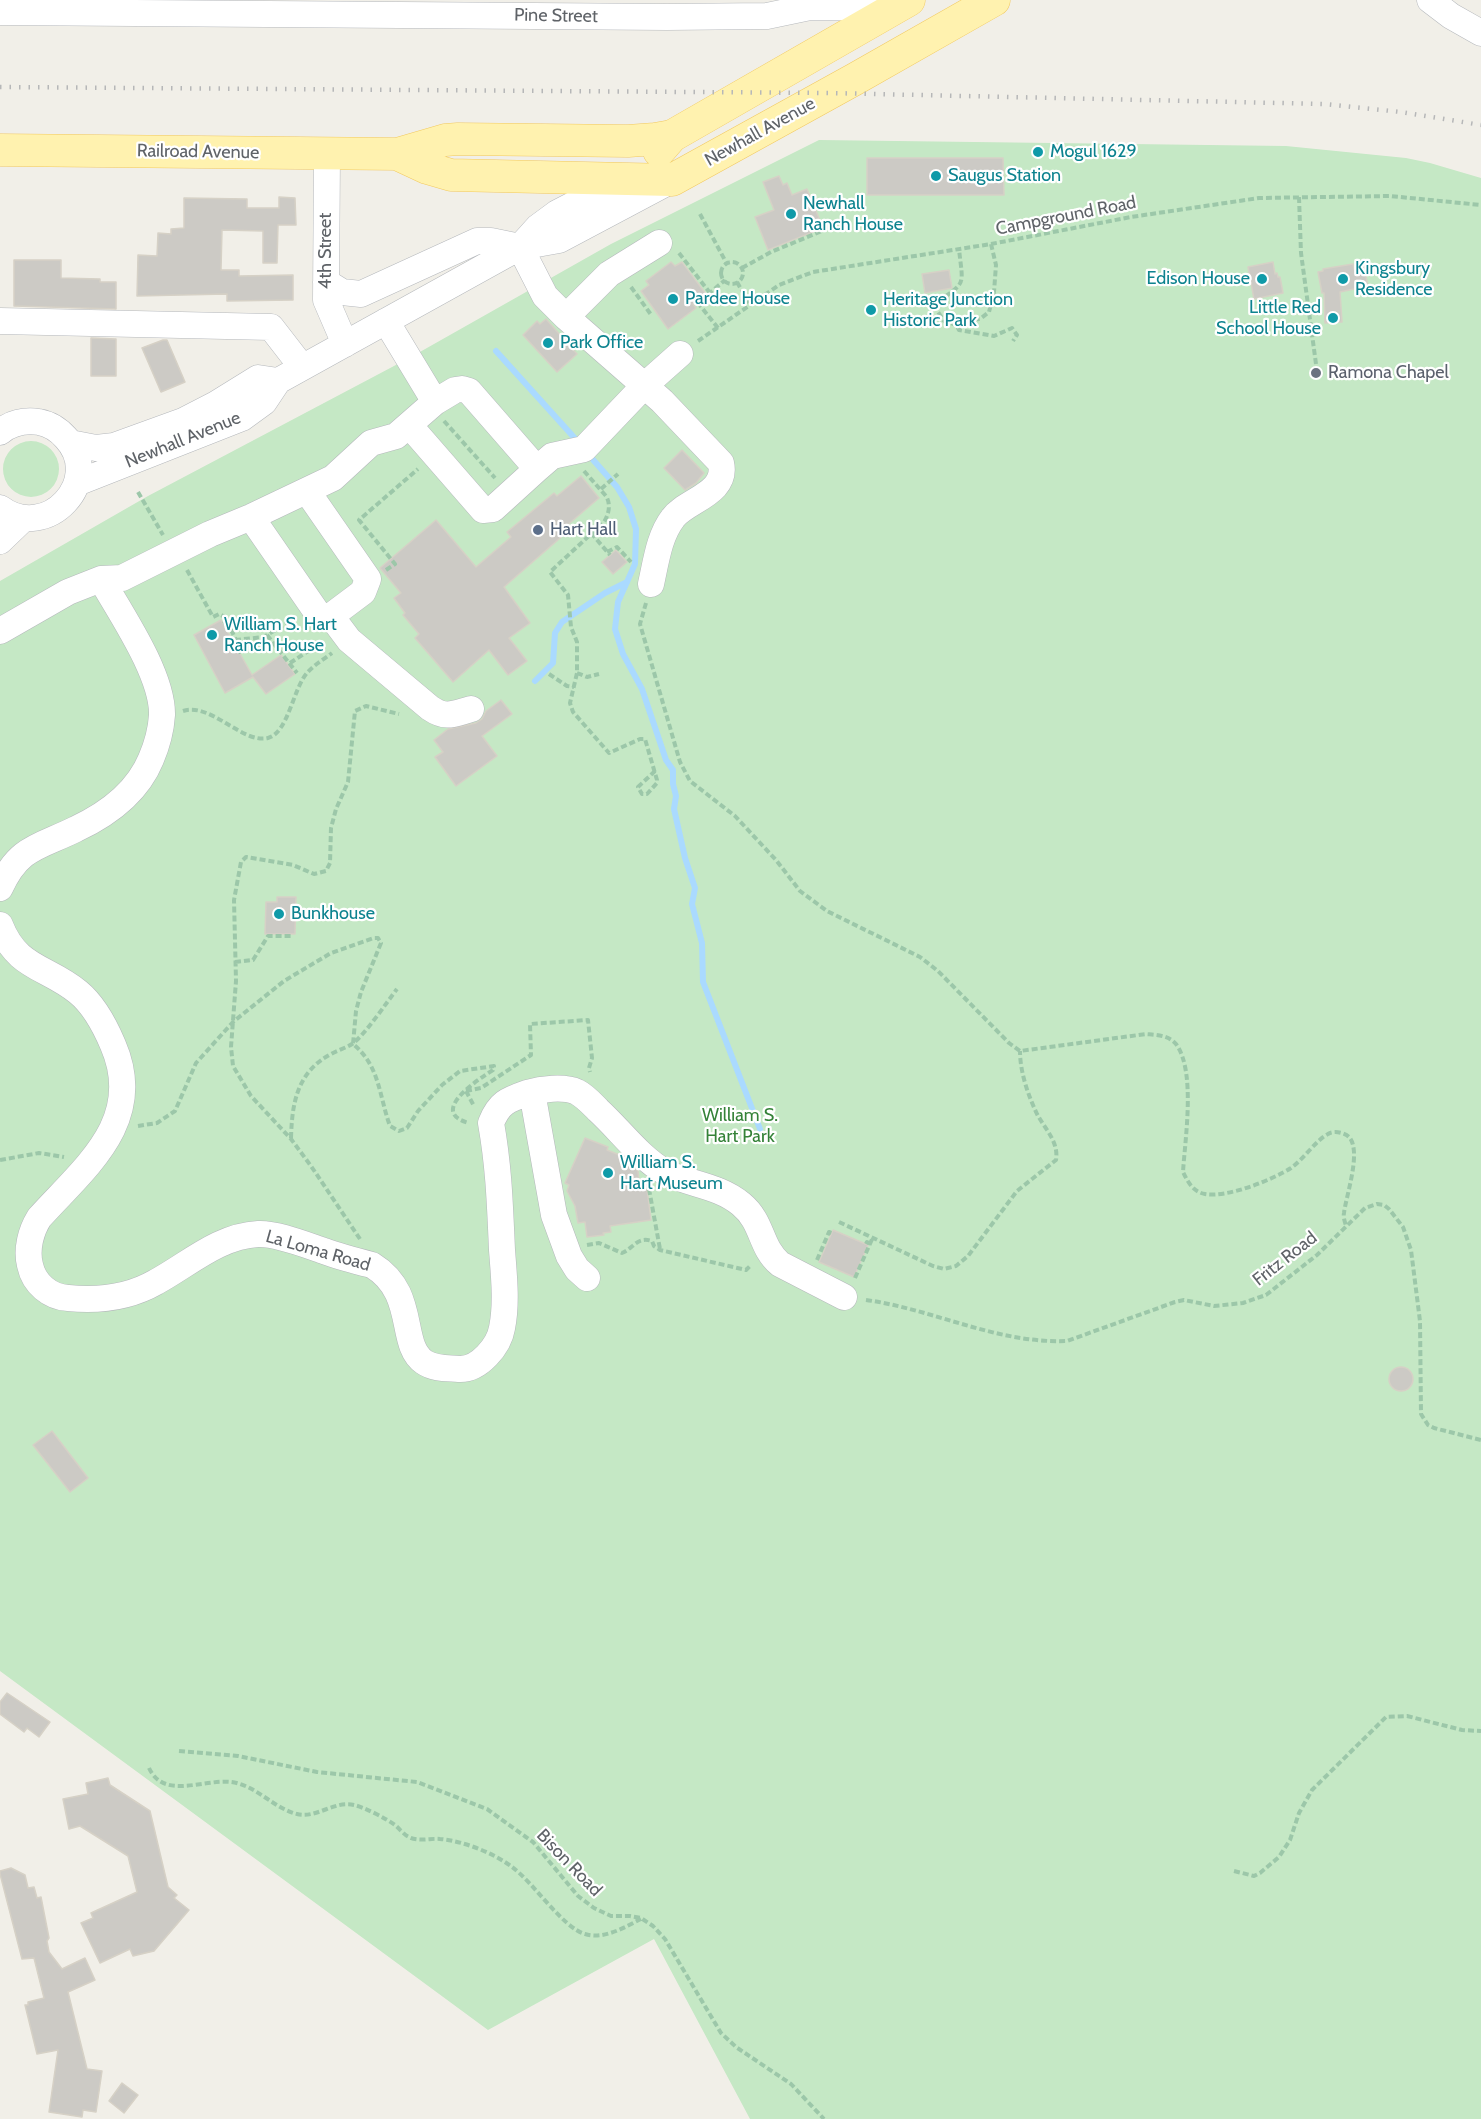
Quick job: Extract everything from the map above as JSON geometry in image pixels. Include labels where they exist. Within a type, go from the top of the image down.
[{"type":"main road","name":"Newhall Avenue","points":[[672,180],[994,0]]},
{"type":"main road","name":"Newhall Avenue","points":[[623,178],[653,158],[672,136],[902,4]]},
{"type":"main road","name":"Railroad Avenue","points":[[0,150],[396,154],[445,140],[458,139],[628,141],[656,140],[672,136]]},
{"type":"main road","name":"Railroad Avenue","points":[[396,154],[427,168],[451,175],[672,180]]},
{"type":"street","points":[[1430,0],[1451,16],[1481,33]]},
{"type":"street","name":"Pine Street","points":[[0,12],[323,7],[667,9],[767,15],[810,7],[902,4]]},
{"type":"street","name":"4th Street","points":[[327,153],[326,282],[328,307],[345,344]]},
{"type":"street","name":"Newhall Avenue","points":[[76,483],[242,418],[264,402],[278,381],[520,247],[538,227],[557,213],[623,178]]},
{"type":"street","name":"Newhall Avenue","points":[[520,247],[548,244],[570,236],[672,180]]},
{"type":"street","points":[[326,282],[342,292],[361,294],[477,242],[491,241],[520,247],[545,296],[662,401],[721,463],[723,471],[715,486],[695,503],[674,515],[663,535],[651,584]]},
{"type":"street","points":[[566,317],[609,274],[664,250]]},
{"type":"street","points":[[0,321],[272,327],[302,367]]},
{"type":"street","points":[[386,321],[440,399]]},
{"type":"street","points":[[409,425],[480,508],[493,509],[552,456],[584,449],[644,386],[680,354]]},
{"type":"street","name":"Newhall Avenue","points":[[70,443],[96,448],[114,446],[183,421],[258,378],[278,381]]},
{"type":"street","points":[[0,631],[68,592],[101,579],[122,578],[210,534],[333,478],[371,443],[396,436],[440,399],[462,388],[469,391],[537,469]]},
{"type":"street","points":[[0,432],[18,423],[43,423],[59,430],[70,443],[77,458],[76,483],[69,498],[57,510],[41,517],[24,518],[0,508]]},
{"type":"street","points":[[307,491],[368,579],[367,586],[341,628]]},
{"type":"street","points":[[251,517],[318,614],[341,628],[440,715],[448,716],[471,709]]},
{"type":"street","points":[[0,541],[24,518]]},
{"type":"street","points":[[0,888],[13,864],[37,845],[102,816],[124,799],[147,769],[160,733],[162,713],[157,689],[145,656],[101,579]]},
{"type":"street","name":"La Loma Road","points":[[0,925],[10,946],[20,957],[79,993],[100,1018],[122,1069],[119,1113],[112,1131],[96,1157],[39,1218],[30,1240],[29,1260],[32,1273],[41,1286],[57,1297],[88,1300],[128,1294],[154,1283],[216,1245],[260,1233],[300,1243],[381,1270],[391,1280],[404,1305],[414,1350],[420,1359],[438,1368],[464,1369],[477,1364],[496,1344],[502,1328],[504,1288],[501,1197],[491,1123],[505,1101],[532,1092],[560,1089],[576,1092],[665,1172],[683,1180],[717,1189],[740,1203],[760,1227],[767,1250],[780,1264],[844,1297]]},
{"type":"street","points":[[532,1092],[554,1215],[569,1256],[577,1269],[587,1278]]},
{"type":"path","name":"Campground Road","points":[[680,354],[779,285],[813,272],[1259,198],[1390,196],[1481,205]]},
{"type":"path","points":[[1299,197],[1301,254],[1316,364]]},
{"type":"path","points":[[700,214],[728,264]]},
{"type":"path","points":[[742,268],[771,252],[822,231]]},
{"type":"path","points":[[957,325],[960,321],[980,319],[989,312],[994,292],[996,265],[991,244]]},
{"type":"path","points":[[959,249],[961,285],[936,303],[938,312],[944,321],[957,325],[959,330],[994,336],[1012,328],[1017,334],[1013,341]]},
{"type":"path","points":[[664,250],[678,251],[710,293]]},
{"type":"path","points":[[735,263],[742,268],[743,276],[738,282],[732,284],[724,280],[722,273],[728,264],[735,263]]},
{"type":"path","points":[[718,328],[698,303],[724,280]]},
{"type":"path","points":[[638,282],[630,288],[652,316]]},
{"type":"path","points":[[738,282],[750,305]]},
{"type":"path","points":[[440,399],[442,419],[499,483],[507,496]]},
{"type":"path","points":[[566,453],[609,500],[608,513],[604,522],[550,572],[568,595],[568,612],[577,642],[577,673],[570,703],[573,712],[606,752],[612,754],[643,739],[654,771],[657,780],[656,785],[647,794],[642,794],[638,787],[654,771]]},
{"type":"path","points":[[367,586],[395,564],[359,520],[434,454]]},
{"type":"path","points":[[601,489],[617,475]]},
{"type":"path","points":[[591,533],[610,555]]},
{"type":"path","points":[[651,584],[640,624],[680,762],[690,781],[735,816],[776,860],[800,891],[827,911],[920,957],[938,971],[1009,1043],[1020,1051],[1146,1034],[1164,1036],[1176,1044],[1188,1074],[1184,1172],[1189,1186],[1204,1194],[1228,1193],[1263,1182],[1291,1168],[1329,1133],[1339,1132],[1348,1136],[1354,1145],[1350,1188],[1343,1215],[1346,1226]]},
{"type":"path","points":[[224,621],[241,654]]},
{"type":"path","points":[[234,640],[253,639],[267,635],[290,621]]},
{"type":"path","points":[[290,663],[341,628]]},
{"type":"path","points":[[162,713],[189,709],[201,711],[256,738],[269,738],[279,731],[307,673],[341,628]]},
{"type":"path","points":[[267,635],[297,673]]},
{"type":"path","points":[[577,673],[587,677],[599,674]]},
{"type":"path","points":[[549,674],[567,686],[574,687]]},
{"type":"path","points":[[362,1263],[365,1247],[291,1139],[251,1096],[233,1066],[231,1057],[236,962],[234,900],[243,859],[246,857],[274,861],[318,874],[329,867],[331,828],[336,809],[348,782],[355,711],[366,706],[385,709],[422,721],[440,715]]},
{"type":"path","points":[[236,962],[253,960],[268,936],[292,936]]},
{"type":"path","points":[[132,1127],[157,1123],[175,1111],[196,1064],[233,1022],[284,981],[311,963],[348,945],[378,938],[381,943],[378,954],[361,992],[356,1011],[353,1044],[369,1062],[381,1088],[390,1126],[399,1131],[407,1128],[418,1111],[442,1085],[460,1071],[494,1066],[493,1070],[477,1080],[455,1101],[454,1114],[465,1123],[476,1122]]},
{"type":"path","points":[[291,1139],[291,1118],[297,1091],[306,1076],[330,1054],[353,1044],[397,989]]},
{"type":"path","points":[[466,1091],[481,1088],[528,1059],[531,1055],[530,1024],[588,1020],[592,1058],[589,1068]]},
{"type":"path","points":[[839,1222],[944,1269],[956,1266],[968,1256],[1017,1191],[1056,1160],[1055,1143],[1037,1113],[1020,1067],[1020,1051]]},
{"type":"path","points":[[0,1160],[47,1154],[70,1159],[85,1169]]},
{"type":"path","points":[[648,1179],[660,1250]]},
{"type":"path","name":"Fritz Road","points":[[844,1297],[894,1305],[967,1327],[1048,1342],[1067,1341],[1175,1302],[1184,1300],[1214,1306],[1243,1303],[1266,1295],[1317,1255],[1365,1208],[1377,1204],[1389,1209],[1403,1227],[1411,1250],[1420,1321],[1421,1414],[1428,1425],[1434,1428],[1481,1440]]},
{"type":"path","points":[[821,1251],[829,1232],[832,1233]]},
{"type":"path","points":[[857,1275],[868,1244],[873,1237]]},
{"type":"path","points":[[590,1244],[599,1243],[622,1253],[636,1242],[645,1239],[652,1241],[654,1246],[660,1250],[746,1270],[767,1250]]},
{"type":"path","points":[[1234,1871],[1254,1876],[1279,1857],[1290,1840],[1299,1813],[1312,1790],[1386,1717],[1407,1716],[1462,1730],[1481,1731]]},
{"type":"path","name":"Bison Road","points":[[179,1751],[238,1756],[317,1772],[417,1782],[487,1809],[534,1842],[578,1896],[594,1908],[611,1916],[641,1918]]},
{"type":"path","points":[[149,1768],[161,1784],[175,1787],[204,1782],[233,1782],[261,1793],[298,1815],[316,1812],[335,1805],[354,1804],[394,1825],[409,1838],[455,1841],[487,1853],[511,1866],[534,1886],[573,1929],[587,1935],[598,1936],[618,1931],[641,1918],[653,1926],[665,1939],[721,2033],[736,2048],[791,2084],[824,2119]]},
{"type":"green space","name":"William S. Hart Park","points":[[819,140],[1286,146],[1406,158],[1481,178],[1481,2119],[750,2119],[654,1939],[488,2030],[0,1671],[0,581],[148,496],[411,357],[611,244]]},
{"type":"green space","points":[[25,441],[37,441],[47,445],[55,453],[59,469],[55,485],[47,493],[37,497],[25,497],[15,493],[7,485],[3,475],[3,463],[7,453],[15,445]]},
{"type":"building","name":"Saugus Station","points":[[867,158],[1003,158],[1004,195],[867,195]]},
{"type":"building","name":"Newhall Ranch House","points":[[779,176],[783,185],[787,183],[792,195],[807,189],[823,228],[768,250],[755,217],[774,210],[763,182]]},
{"type":"building","points":[[279,197],[295,198],[296,225],[278,225],[277,263],[263,263],[263,231],[222,230],[221,270],[239,270],[239,276],[293,275],[293,300],[227,301],[227,294],[137,296],[138,255],[157,256],[158,233],[171,234],[171,229],[184,228],[184,198],[247,199],[247,208],[279,208]]},
{"type":"building","points":[[14,260],[61,260],[61,278],[100,279],[100,282],[116,282],[116,309],[14,306]]},
{"type":"building","name":"Pardee House","points":[[671,262],[675,266],[682,262],[706,294],[693,304],[696,308],[668,329],[641,291],[649,285],[646,281]]},
{"type":"building","name":"Edison House","points":[[1273,262],[1275,274],[1277,273],[1280,277],[1283,293],[1254,299],[1248,267]]},
{"type":"building","name":"Kingsbury Residence","points":[[1353,264],[1354,269],[1364,267],[1368,286],[1340,292],[1342,322],[1325,323],[1324,293],[1322,293],[1318,272],[1323,269]]},
{"type":"building","points":[[949,270],[952,288],[925,293],[922,274]]},
{"type":"building","name":"Park Office","points":[[546,319],[577,354],[557,372],[523,335],[537,321],[540,324]]},
{"type":"building","points":[[91,338],[116,339],[116,376],[91,376]]},
{"type":"building","points":[[167,340],[185,382],[161,392],[142,348]]},
{"type":"building","points":[[682,450],[704,473],[696,483],[685,490],[664,468]]},
{"type":"building","points":[[581,476],[599,498],[564,528],[567,532],[504,587],[530,623],[509,638],[527,661],[508,675],[489,650],[453,682],[415,638],[419,634],[403,615],[405,613],[394,598],[401,593],[380,568],[436,520],[476,567],[511,537],[507,532],[554,493],[557,496]]},
{"type":"building","points":[[616,550],[627,562],[613,574],[602,562]]},
{"type":"building","points":[[221,620],[252,675],[281,655],[295,674],[266,694],[253,677],[225,693],[194,635]]},
{"type":"building","points":[[501,700],[512,714],[482,736],[497,756],[456,786],[435,757],[443,752],[434,740],[448,729],[476,723],[482,719],[486,711]]},
{"type":"building","points":[[277,897],[296,897],[295,934],[265,934],[266,902],[277,902]]},
{"type":"building","points":[[585,1138],[608,1147],[607,1150],[622,1156],[638,1171],[639,1181],[646,1181],[651,1220],[610,1226],[611,1232],[587,1237],[585,1222],[578,1223],[575,1206],[567,1191],[569,1185],[565,1183]]},
{"type":"building","points":[[833,1230],[868,1245],[854,1277],[819,1262]]},
{"type":"building","points":[[1401,1367],[1409,1371],[1413,1379],[1409,1387],[1401,1391],[1393,1387],[1389,1379],[1393,1371]]},
{"type":"building","points":[[52,1431],[88,1478],[70,1492],[33,1445]]},
{"type":"building","points":[[7,1693],[50,1722],[39,1737],[27,1728],[24,1732],[0,1714],[0,1702]]},
{"type":"building","points":[[108,1778],[110,1785],[150,1811],[168,1887],[177,1895],[174,1898],[189,1910],[154,1951],[133,1956],[130,1949],[100,1963],[81,1923],[93,1918],[91,1913],[137,1892],[128,1856],[80,1826],[69,1829],[63,1799],[88,1794],[86,1783]]},
{"type":"building","points":[[11,1868],[25,1875],[28,1888],[34,1887],[37,1898],[41,1897],[49,1938],[47,1941],[49,1952],[62,1969],[85,1958],[95,1980],[68,1992],[87,2069],[102,2071],[96,2112],[83,2110],[82,2117],[49,2112],[58,2050],[37,2054],[25,2005],[44,1998],[34,1958],[22,1959],[0,1874],[0,1871]]},
{"type":"building","points":[[122,2083],[138,2095],[124,2113],[109,2101]]},
{"type":"waterway","points":[[496,351],[580,444]]},
{"type":"waterway","points":[[588,454],[617,487],[629,507],[636,529],[635,564],[618,602],[615,629],[623,654],[642,689],[666,760],[673,770],[676,796],[674,809],[685,858],[695,888],[692,904],[702,943],[703,982],[760,1129]]},
{"type":"waterway","points":[[535,681],[553,663],[555,633],[562,622],[605,593],[627,582]]},
{"type":"railway","points":[[0,87],[829,93],[1325,104],[1401,112],[1481,125]]},
{"type":"place","name":"Mogul 1629","points":[[1038,152]]},
{"type":"place","name":"Saugus Station","points":[[936,176]]},
{"type":"place","name":"Newhall Ranch House","points":[[791,214]]},
{"type":"place","name":"Edison House","points":[[1262,279]]},
{"type":"place","name":"Kingsbury Residence","points":[[1343,279]]},
{"type":"place","name":"Pardee House","points":[[673,299]]},
{"type":"place","name":"Heritage Junction Historic Park","points":[[871,310]]},
{"type":"place","name":"Little Red School House","points":[[1333,318]]},
{"type":"place","name":"Park Office","points":[[548,343]]},
{"type":"place","name":"Ramona Chapel","points":[[1316,373]]},
{"type":"place","name":"Hart Hall","points":[[538,530]]},
{"type":"place","name":"William S. Hart Ranch House","points":[[212,635]]},
{"type":"place","name":"Bunkhouse","points":[[279,914]]},
{"type":"place","name":"William S. Hart Museum","points":[[608,1173]]}]
